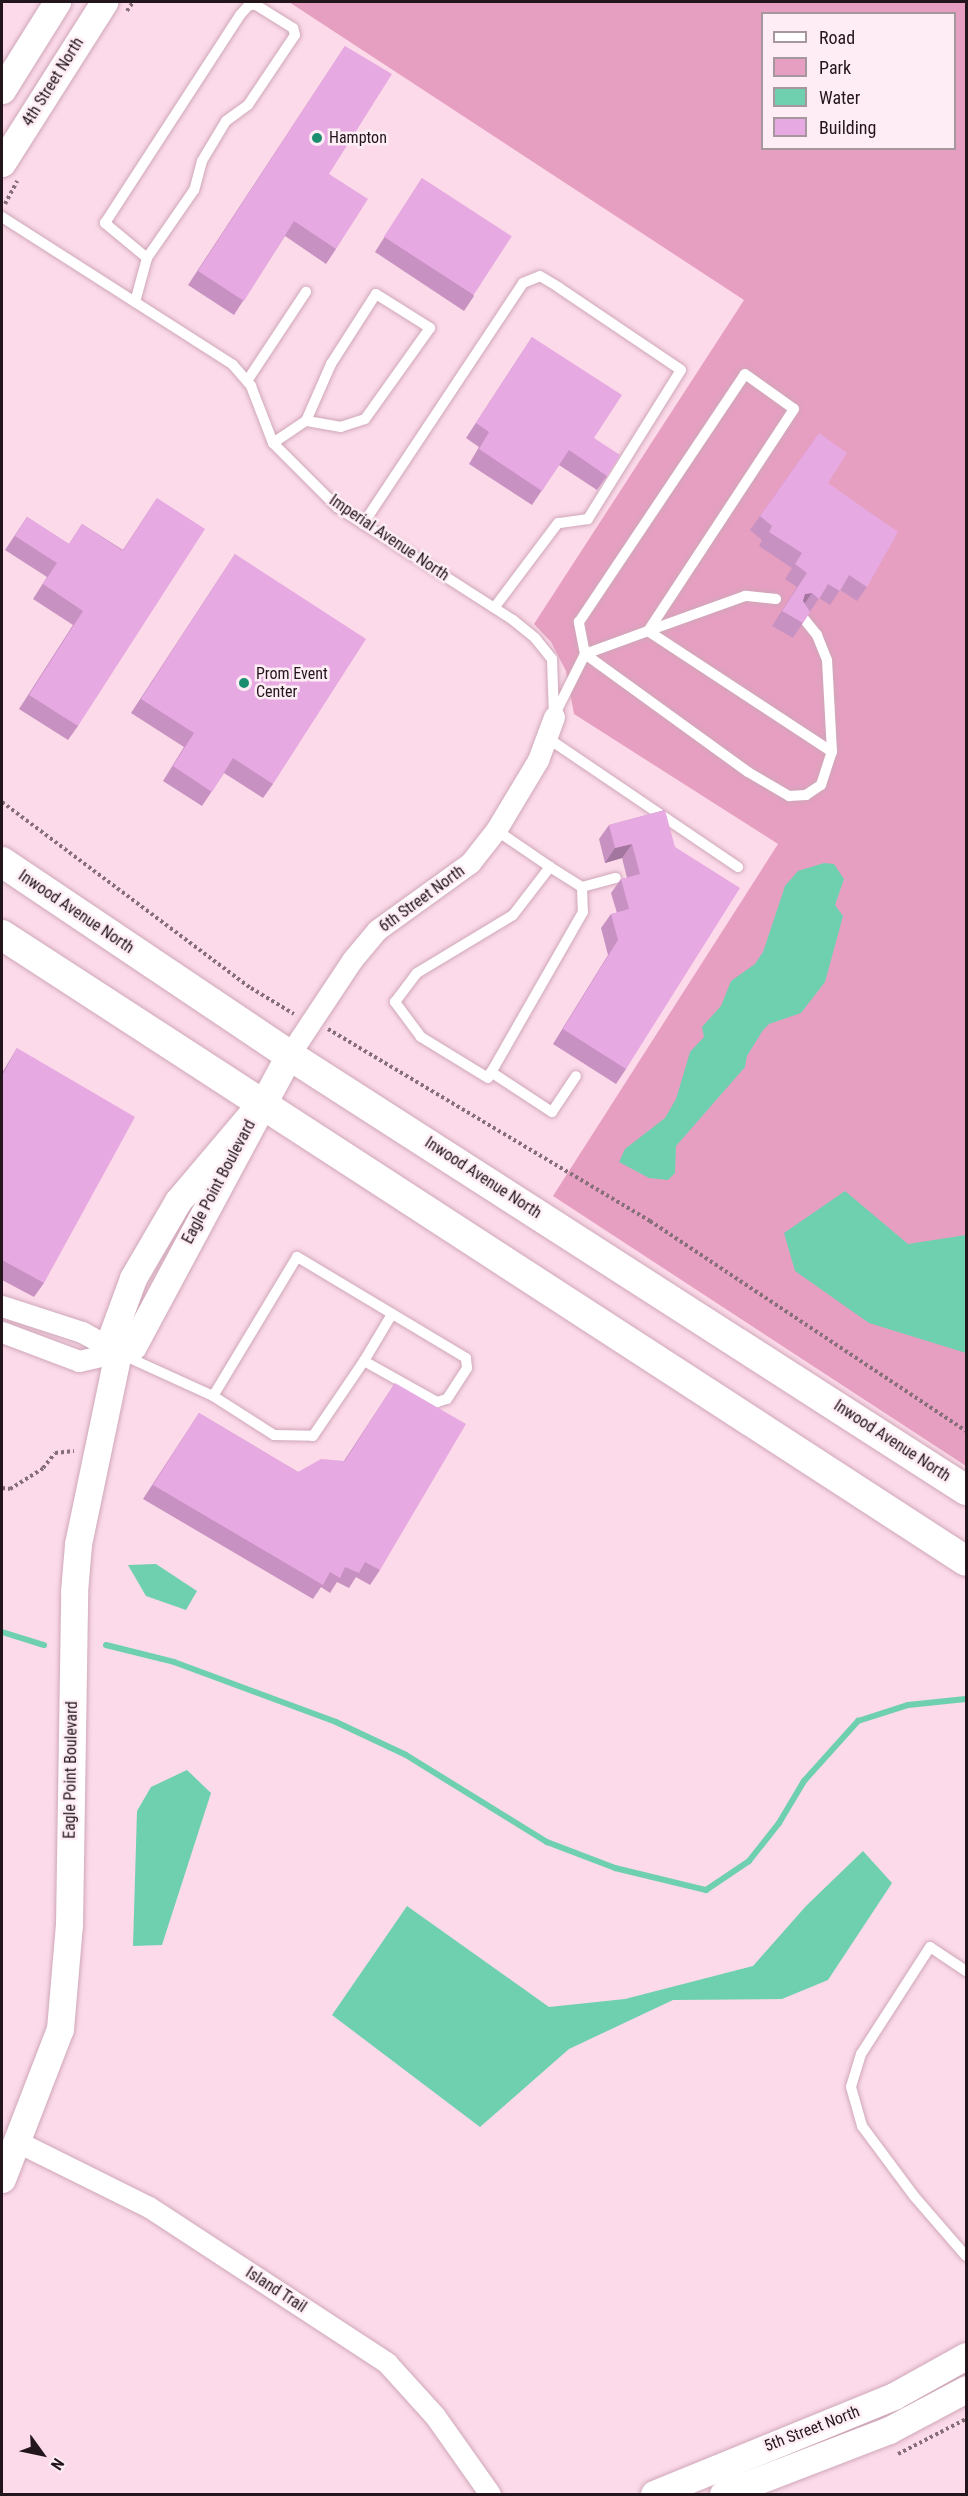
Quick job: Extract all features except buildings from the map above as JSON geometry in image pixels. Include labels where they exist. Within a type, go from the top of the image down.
[{"type":"main road","name":"Inwood Avenue North","points":[[2,862],[290,1055],[966,1490]]},
{"type":"main road","points":[[2,935],[259,1105],[966,1562]]},
{"type":"street","points":[[2,90],[57,2]]},
{"type":"street","name":"4th Street North","points":[[2,163],[104,2]]},
{"type":"street","name":"6th Street North","points":[[259,1105],[352,960],[377,930],[470,863],[496,830],[538,760],[550,727]]},
{"type":"street","name":"Eagle Point Boulevard","points":[[2,2179],[9,2138],[60,2029],[69,1925],[74,1622],[78,1544],[118,1352],[134,1346],[213,1201],[259,1105]]},
{"type":"street","points":[[2,1306],[82,1332],[118,1352]]},
{"type":"street","points":[[2,1332],[79,1361],[118,1352]]},
{"type":"street","name":"Island Trail","points":[[9,2138],[149,2207],[387,2363],[435,2416],[490,2494]]},
{"type":"street","name":"5th Street North","points":[[654,2494],[894,2396],[966,2356]]},
{"type":"street","name":"5th Street North","points":[[723,2494],[889,2430],[966,2389]]},
{"type":"lane","points":[[135,302],[147,258],[194,190],[202,161],[226,121],[248,105],[294,35],[293,28],[256,5],[249,5],[240,15],[105,223],[147,258]]},
{"type":"lane","name":"Imperial Avenue North","points":[[2,217],[233,364],[247,381],[273,443],[338,507],[494,608],[535,638],[552,660],[550,727]]},
{"type":"lane","points":[[363,524],[523,283],[540,276],[558,287],[681,370],[588,519],[558,523],[494,608]]},
{"type":"lane","points":[[247,381],[306,292]]},
{"type":"lane","points":[[273,443],[306,421],[331,364],[376,294],[430,328],[365,419],[341,427],[306,421]]},
{"type":"lane","points":[[648,631],[794,409],[745,374],[579,622],[585,654],[550,727],[738,867]]},
{"type":"lane","points":[[585,654],[745,596],[776,600]]},
{"type":"lane","points":[[585,654],[748,772],[789,796],[806,795],[821,785],[831,752],[826,660],[817,635],[800,614]]},
{"type":"lane","points":[[648,631],[831,752]]},
{"type":"lane","points":[[496,830],[582,887],[616,878]]},
{"type":"lane","points":[[550,867],[513,915],[417,973],[395,1002],[421,1037],[488,1077],[583,912],[582,887]]},
{"type":"lane","points":[[491,1072],[552,1112],[576,1076]]},
{"type":"lane","points":[[213,1396],[297,1257],[466,1358],[467,1368],[447,1399],[437,1402],[364,1361]]},
{"type":"lane","points":[[118,1352],[213,1396],[274,1435],[313,1436],[364,1361],[392,1314]]},
{"type":"lane","points":[[966,1971],[930,1947],[861,2054],[851,2087],[855,2111],[868,2135],[966,2256]]},
{"type":"path","points":[[2,802],[251,988],[285,1010]]},
{"type":"path","points":[[337,1033],[650,1221],[966,1431]]},
{"type":"path","points":[[2,1488],[10,1489],[43,1468],[55,1453],[97,1452]]},
{"type":"green space","points":[[289,2],[966,2],[966,1466],[553,1196],[778,844],[574,714],[566,671],[551,642],[534,624],[744,300]]},
{"type":"water","points":[[824,863],[834,864],[844,879],[835,905],[843,916],[825,982],[801,1013],[769,1024],[763,1030],[747,1056],[745,1067],[676,1146],[675,1173],[668,1180],[649,1178],[619,1162],[625,1149],[665,1118],[676,1099],[690,1052],[704,1037],[702,1027],[721,1006],[731,981],[755,964],[763,952],[785,886],[798,871]]},
{"type":"water","points":[[845,1191],[908,1244],[966,1235],[966,1353],[869,1323],[795,1271],[784,1233]]},
{"type":"water","points":[[156,1564],[197,1591],[186,1610],[146,1596],[128,1565]]},
{"type":"water","points":[[187,1770],[211,1793],[162,1945],[133,1946],[137,1811],[151,1787]]},
{"type":"water","points":[[863,1851],[892,1883],[828,1980],[782,1999],[673,2000],[569,2049],[480,2127],[332,2015],[407,1906],[549,2007],[625,1999],[753,1966],[806,1906]]},
{"type":"waterway","points":[[2,1632],[44,1645]]},
{"type":"waterway","points":[[106,1645],[174,1662],[336,1722],[406,1755],[547,1842],[615,1868],[706,1890],[749,1861],[779,1823],[804,1781],[858,1721],[908,1705],[966,1699]]},
{"type":"place","name":"Hampton","points":[[317,138]]},
{"type":"place","name":"Prom Event Center","points":[[244,683]]}]
